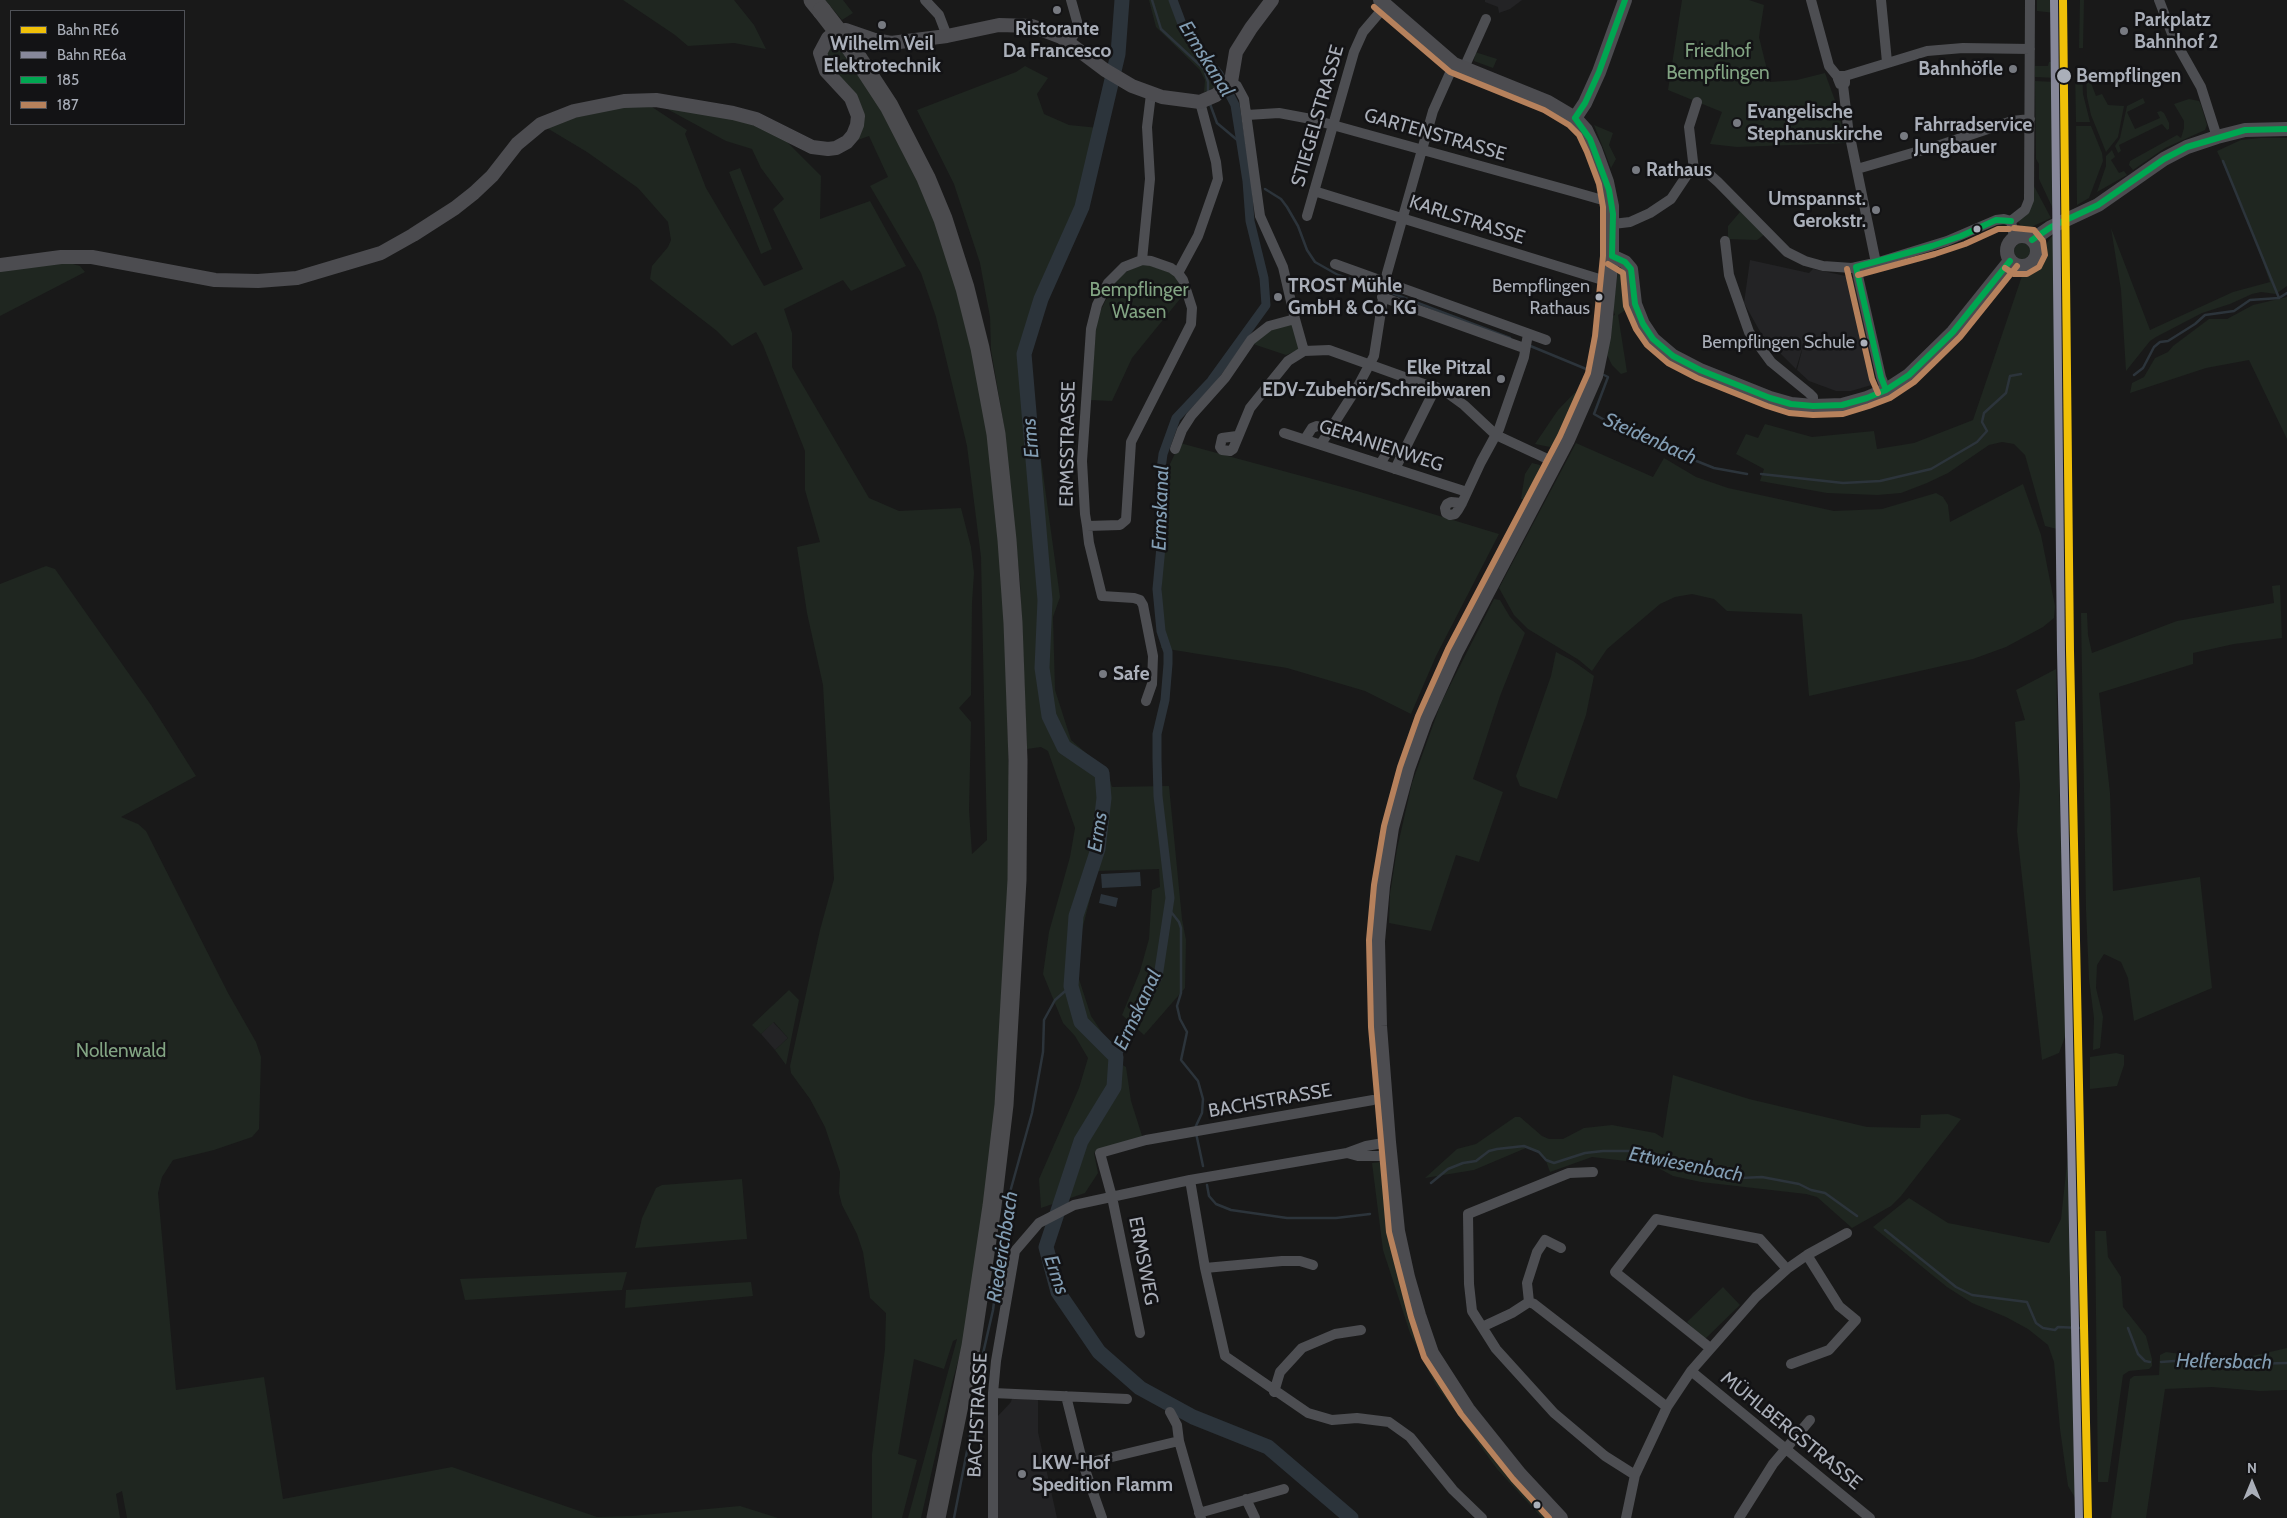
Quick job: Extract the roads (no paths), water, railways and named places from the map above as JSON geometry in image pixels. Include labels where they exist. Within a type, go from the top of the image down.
[{"type":"highway","points":[[817,5],[854,51],[889,106],[926,178],[943,219],[965,288],[980,348],[996,434],[1007,531],[1013,623],[1018,760],[1017,880],[1004,1105],[992,1206],[971,1346],[936,1518]]},
{"type":"street","points":[[925,0],[939,15],[947,36]]},
{"type":"street","points":[[1069,42],[1078,25],[1071,0]]},
{"type":"street","points":[[1178,273],[1206,217],[1218,179],[1215,94],[1236,52],[1272,0]]},
{"type":"street","points":[[1575,118],[1585,104],[1599,72],[1625,0]]},
{"type":"street","points":[[1811,0],[1829,66],[1842,79],[1856,169],[1876,263]]},
{"type":"street","points":[[1881,0],[1887,62]]},
{"type":"street","points":[[2011,221],[2025,210],[2029,200],[2030,0]]},
{"type":"street","points":[[2159,0],[2174,39],[2201,87],[2217,136]]},
{"type":"street","points":[[1383,2],[1459,66],[1548,102],[1575,118],[1586,130],[1593,144],[1611,199],[1613,224],[1612,256],[1602,347],[1596,376],[1587,401],[1556,463],[1436,693],[1417,742],[1400,797],[1388,849],[1380,912],[1378,977],[1381,1045],[1398,1231],[1408,1278],[1432,1353],[1486,1433],[1561,1518]]},
{"type":"street","name":"STIEGELSTRASSE","points":[[1307,216],[1358,40],[1383,2]]},
{"type":"street","points":[[1321,444],[1355,391],[1376,350],[1384,282],[1437,99],[1459,66],[1486,19]]},
{"type":"street","points":[[0,264],[37,259],[81,257],[112,260],[215,280],[258,281],[297,278],[361,260],[398,245],[455,208],[492,176],[521,140],[541,124],[588,107],[624,101],[656,100],[744,116],[812,146],[828,150],[847,142],[855,130],[858,120],[851,98],[823,66],[820,53],[828,38],[835,32],[846,30],[875,40],[891,43],[947,36],[986,27],[1012,24],[1044,29],[1069,42],[1105,70],[1128,84],[1151,94],[1241,92],[1247,115],[1260,216],[1283,268],[1294,319],[1304,351]]},
{"type":"street","points":[[1842,79],[1917,53],[1945,49],[2030,49]]},
{"type":"street","points":[[1086,526],[1120,526],[1126,520],[1131,442],[1191,324],[1191,302],[1183,280],[1178,273],[1162,264],[1142,260],[1150,179],[1147,127],[1151,94]]},
{"type":"street","points":[[1694,170],[1689,127],[1697,102]]},
{"type":"street","name":"GARTENSTRASSE","points":[[1247,115],[1285,114],[1333,124],[1599,199],[1611,199]]},
{"type":"street","points":[[1856,169],[1940,145],[2012,120],[2030,119]]},
{"type":"street","points":[[2032,240],[2051,227],[2112,196],[2156,164],[2187,147],[2217,136],[2250,130],[2287,129]]},
{"type":"street","points":[[1613,224],[1637,220],[1661,206],[1671,199],[1687,175],[1694,170],[1703,170],[1718,182],[1787,252],[1812,264],[1833,268],[1856,268],[1876,263],[1948,241],[1996,220],[2004,219],[2011,221]]},
{"type":"street","name":"KARLSTRASSE","points":[[1314,191],[1609,282]]},
{"type":"street","points":[[2011,221],[2014,237],[2006,248],[2010,261],[2021,266],[2033,261],[2037,253],[2032,240],[2024,236],[2014,237]]},
{"type":"street","points":[[1725,241],[1729,275],[1749,332],[1770,362],[1809,393],[1812,397],[1813,406]]},
{"type":"street","points":[[1612,256],[1625,262],[1631,269],[1635,304],[1642,324],[1653,339],[1673,356],[1700,370],[1770,398],[1791,404],[1813,406],[1854,402],[1886,390],[1909,375],[1936,350],[2010,261]]},
{"type":"street","name":"ERMSSTRASSE","points":[[1142,260],[1124,268],[1108,283],[1097,305],[1092,321],[1082,446],[1082,484],[1086,526],[1102,596],[1134,598],[1140,600],[1143,605],[1153,656],[1152,684],[1146,701]]},
{"type":"street","points":[[1335,264],[1546,340]]},
{"type":"street","points":[[1856,268],[1881,377],[1886,390]]},
{"type":"street","points":[[1382,298],[1524,348]]},
{"type":"street","points":[[1175,449],[1182,430],[1191,416],[1225,378],[1251,340],[1269,326],[1294,319]]},
{"type":"street","points":[[1462,503],[1496,435],[1516,382],[1528,334]]},
{"type":"street","points":[[1237,436],[1250,408],[1265,387],[1288,361],[1304,351],[1329,350],[1436,387],[1461,402],[1496,435],[1556,463]]},
{"type":"street","points":[[1395,469],[1436,387]]},
{"type":"street","points":[[1305,440],[1312,428],[1316,426],[1330,429]]},
{"type":"street","name":"GERANIENWEG","points":[[1284,433],[1467,492]]},
{"type":"street","points":[[1380,464],[1388,451],[1403,452]]},
{"type":"street","name":"BACHSTRASSE","points":[[1112,1197],[1100,1153],[1146,1140],[1373,1100]]},
{"type":"street","name":"BACHSTRASSE","points":[[993,1518],[993,1393],[1015,1250],[1039,1223],[1074,1204],[1190,1180],[1347,1153],[1366,1146],[1389,1142]]},
{"type":"street","name":"BACHSTRASSE","points":[[1347,1153],[1368,1156],[1390,1156]]},
{"type":"street","points":[[1593,1172],[1569,1173],[1468,1214],[1469,1284],[1472,1311],[1496,1349],[1554,1413],[1604,1456],[1635,1475]]},
{"type":"street","points":[[1190,1180],[1205,1268],[1225,1356],[1274,1392],[1308,1413],[1332,1420],[1357,1418],[1389,1422],[1410,1437],[1453,1490],[1482,1518]]},
{"type":"street","name":"ERMSWEG","points":[[1112,1197],[1140,1333]]},
{"type":"street","points":[[1710,1348],[1615,1272],[1656,1219],[1760,1239],[1787,1270]]},
{"type":"street","points":[[1626,1518],[1635,1475],[1667,1406],[1691,1371],[1756,1297],[1807,1255],[1847,1233]]},
{"type":"street","points":[[1529,1302],[1527,1282],[1537,1252],[1545,1240],[1561,1248]]},
{"type":"street","points":[[1791,1364],[1829,1350],[1856,1320],[1839,1306],[1807,1255]]},
{"type":"street","points":[[1205,1268],[1282,1261],[1300,1261],[1313,1264]]},
{"type":"street","points":[[1482,1327],[1512,1313],[1529,1302]]},
{"type":"street","points":[[1529,1302],[1667,1406]]},
{"type":"street","points":[[1274,1392],[1280,1372],[1302,1348],[1335,1334],[1361,1330]]},
{"type":"street","name":"MÜHLBERGSTRASSE","points":[[1691,1371],[1870,1518]]},
{"type":"street","points":[[993,1393],[1127,1399]]},
{"type":"street","points":[[1066,1396],[1083,1464],[1102,1518]]},
{"type":"street","points":[[1170,1412],[1177,1425],[1179,1441],[1200,1516],[1246,1499],[1284,1489]]},
{"type":"street","points":[[1739,1518],[1773,1464],[1810,1420]]},
{"type":"street","points":[[1083,1464],[1179,1441]]},
{"type":"street","points":[[1246,1499],[1255,1518]]},
{"type":"waterway","name":"Erms","points":[[1122,0],[1118,54],[1082,207],[1041,299],[1024,354],[1045,600],[1042,668],[1049,716],[1064,747],[1102,773],[1104,798],[1098,849],[1076,916],[1071,986],[1081,1022],[1116,1057],[1114,1087],[1081,1141],[1046,1247],[1058,1292],[1099,1352],[1140,1388],[1193,1417],[1268,1447],[1351,1518]]},
{"type":"waterway","points":[[1152,0],[1161,29],[1204,69],[1208,82],[1208,93]]},
{"type":"waterway","name":"Ermskanal","points":[[1116,1057],[1158,977],[1170,898],[1158,796],[1157,759],[1157,734],[1165,700],[1168,664],[1168,652],[1161,631],[1157,589],[1164,515],[1161,469],[1163,454],[1176,418],[1211,381],[1266,305],[1264,278],[1250,221],[1247,181],[1235,105],[1219,74],[1185,32],[1173,0]]},
{"type":"waterway","points":[[1210,104],[1217,123],[1242,144]]},
{"type":"waterway","points":[[2223,161],[2279,298]]},
{"type":"waterway","name":"Steidenbach","points":[[1265,189],[1281,199],[1287,207],[1298,226],[1307,250],[1315,262],[1338,275],[1378,288]]},
{"type":"waterway","name":"Steidenbach","points":[[1389,292],[1510,338]]},
{"type":"waterway","name":"Steidenbach","points":[[2134,375],[2143,368],[2154,347],[2160,342],[2168,341],[2195,324],[2205,315],[2234,311],[2250,300],[2279,298],[2287,293]]},
{"type":"waterway","name":"Steidenbach","points":[[1528,345],[1591,371]]},
{"type":"waterway","name":"Steidenbach","points":[[1761,474],[1843,483],[1880,481],[1931,469],[1977,442],[1987,431],[1982,422],[1984,413],[2006,393],[2010,376],[2021,374]]},
{"type":"waterway","name":"Steidenbach","points":[[1604,375],[1608,377],[1594,414],[1617,427],[1631,429],[1684,456],[1714,468],[1747,474]]},
{"type":"waterway","name":"Ettwiesenbach","points":[[1168,908],[1179,922],[1181,928],[1181,993],[1177,1006],[1180,1019],[1187,1032],[1181,1060],[1198,1081],[1203,1099],[1202,1113],[1195,1128]]},
{"type":"waterway","name":"Riederichbach","points":[[954,1518],[975,1410],[982,1358],[993,1310],[1007,1203],[1032,1113],[1043,1052],[1044,1020],[1055,1000],[1071,986]]},
{"type":"waterway","name":"Ettwiesenbach","points":[[1196,1133],[1203,1166]]},
{"type":"waterway","name":"Ettwiesenbach","points":[[1431,1183],[1448,1169],[1463,1163],[1476,1161],[1489,1151],[1497,1149],[1524,1146],[1539,1152],[1546,1160],[1554,1163],[1585,1153],[1634,1151],[1646,1156],[1667,1158],[1676,1165],[1685,1168],[1741,1178],[1762,1177],[1799,1184],[1811,1190],[1825,1193],[1857,1216]]},
{"type":"waterway","name":"Ettwiesenbach","points":[[1207,1185],[1209,1196],[1216,1204],[1231,1210],[1287,1218],[1336,1218],[1370,1214]]},
{"type":"waterway","name":"Helfersbach","points":[[1885,1230],[1956,1287],[1972,1295],[2027,1302],[2036,1323],[2043,1328],[2055,1330],[2058,1327],[2080,1328]]},
{"type":"waterway","name":"Helfersbach","points":[[2128,1328],[2138,1354],[2145,1361],[2150,1362]]},
{"type":"waterway","name":"Helfersbach","points":[[2161,1362],[2201,1359],[2249,1364],[2287,1363]]},
{"type":"rail line","name":"RE6a","points":[[2054,0],[2061,651],[2079,1518]]},
{"type":"rail line","name":"RE6","points":[[2063,0],[2070,651],[2088,1518]]},
{"type":"place","name":"Ristorante Da Francesco","points":[[1057,10]]},
{"type":"place","name":"Wilhelm Veil Elektrotechnik","points":[[882,25]]},
{"type":"place","name":"Parkplatz Bahnhof 2","points":[[2124,31]]},
{"type":"place","name":"Bahnhöfle","points":[[2013,69]]},
{"type":"place","name":"Bempflingen","points":[[2064,76]]},
{"type":"place","name":"Evangelische Stephanuskirche","points":[[1737,123]]},
{"type":"place","name":"Fahrradservice Jungbauer","points":[[1904,136]]},
{"type":"place","name":"Rathaus","points":[[1636,170]]},
{"type":"place","name":"Umspannst. Gerokstr.","points":[[1876,210]]},
{"type":"place","name":"TROST Mühle GmbH & Co. KG","points":[[1278,297]]},
{"type":"place","name":"Bempflingen Rathaus","points":[[1599,297]]},
{"type":"place","name":"Bempflingen Schule","points":[[1864,343]]},
{"type":"place","name":"Elke Pitzal EDV-Zubehör/Schreibwaren","points":[[1501,379]]},
{"type":"place","name":"Safe","points":[[1103,674]]},
{"type":"place","name":"LKW-Hof Spedition Flamm","points":[[1022,1474]]},
{"type":"park label","name":"Friedhof Bempflingen","points":[[1718,62]]},
{"type":"park label","name":"Bempflinger Wasen","points":[[1139,301]]},
{"type":"park label","name":"Nollenwald","points":[[121,1051]]}]
